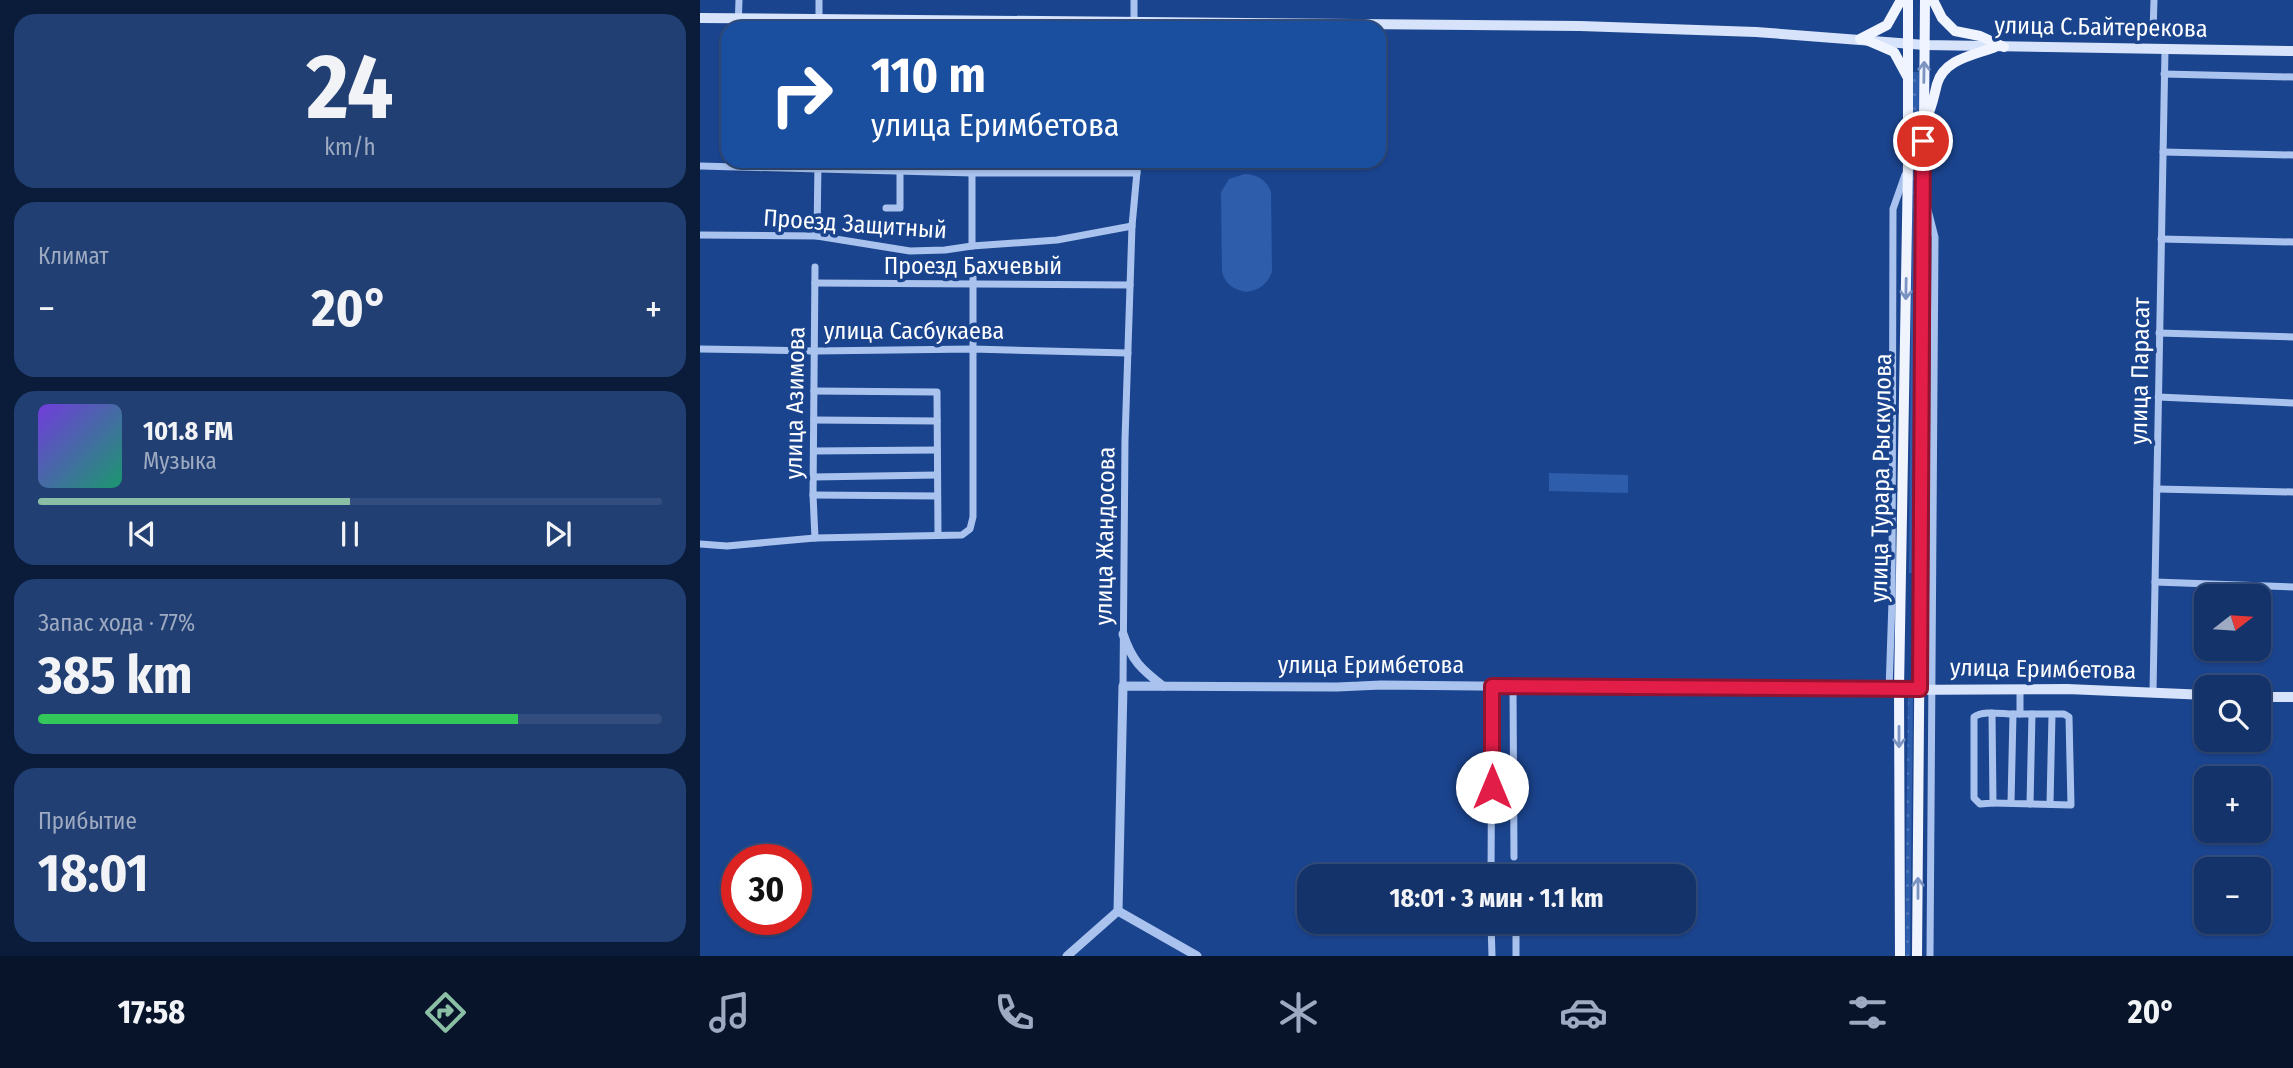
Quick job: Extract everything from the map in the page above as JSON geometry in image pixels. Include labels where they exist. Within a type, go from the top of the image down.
[{"type":"main road","points":[[1862,39],[1887,25],[1901,0]]},
{"type":"main road","name":"улица Турара Рыскулова","points":[[1900,956],[1894,690],[1899,634],[1909,164],[1908,0]]},
{"type":"main road","points":[[1917,956],[1925,0]]},
{"type":"main road","points":[[1933,0],[1942,18],[1955,31],[1980,36],[2000,47]]},
{"type":"main road","name":"улица С.Байтерекова","points":[[700,18],[723,21]]},
{"type":"main road","name":"улица С.Байтерекова","points":[[1386,25],[1580,26],[1756,32],[1925,45],[2293,51]]},
{"type":"main road","points":[[1862,39],[1894,52],[1908,78]]},
{"type":"main road","points":[[1924,123],[1930,113],[1938,79],[1944,69],[1955,62],[2000,47]]},
{"type":"main road","points":[[1900,580],[1920,580]]},
{"type":"main road","name":"улица Еримбетова","points":[[1894,690],[1932,688],[2194,694]]},
{"type":"main road","points":[[2271,697],[2293,697]]},
{"type":"street","points":[[738,21],[739,0]]},
{"type":"street","points":[[819,0],[819,21]]},
{"type":"street","points":[[1134,0],[1138,21]]},
{"type":"street","points":[[2153,33],[2154,0]]},
{"type":"street","name":"улица Парасат","points":[[2153,692],[2165,50]]},
{"type":"street","points":[[2164,74],[2293,77]]},
{"type":"street","points":[[2163,152],[2293,155]]},
{"type":"street","points":[[1894,690],[1893,209],[1909,164]]},
{"type":"street","points":[[700,166],[721,165]]},
{"type":"street","points":[[817,236],[818,168]]},
{"type":"street","points":[[861,168],[973,173],[1138,173]]},
{"type":"street","points":[[972,246],[973,168]]},
{"type":"street","points":[[1046,168],[1046,173]]},
{"type":"street","name":"улица Жандосова","points":[[1118,911],[1128,353],[1132,226],[1138,168]]},
{"type":"street","name":"Проезд Защитный","points":[[886,208],[900,208],[900,171]]},
{"type":"street","points":[[1923,188],[1935,237],[1930,956]]},
{"type":"street","name":"Проезд Защитный","points":[[700,235],[817,236],[910,250],[959,249],[1056,240],[1132,226]]},
{"type":"street","points":[[2161,239],[2293,242]]},
{"type":"street","points":[[700,544],[727,546],[815,538],[962,535],[970,529],[973,264]]},
{"type":"street","name":"улица Азимова","points":[[815,267],[815,538]]},
{"type":"street","name":"Проезд Бахчевый","points":[[816,283],[1130,285]]},
{"type":"street","points":[[2160,333],[2293,337]]},
{"type":"street","name":"улица Сасбукаева","points":[[700,349],[971,349],[1128,353]]},
{"type":"street","points":[[814,391],[937,392],[938,535]]},
{"type":"street","points":[[2158,397],[2293,403]]},
{"type":"street","points":[[814,420],[937,421]]},
{"type":"street","points":[[814,451],[937,450]]},
{"type":"street","points":[[813,477],[937,475]]},
{"type":"street","points":[[2157,489],[2293,492]]},
{"type":"street","points":[[813,495],[937,496]]},
{"type":"street","points":[[2155,582],[2293,586]]},
{"type":"street","points":[[1892,608],[1899,634]]},
{"type":"street","points":[[1123,634],[1136,663],[1163,686]]},
{"type":"street","name":"улица Еримбетова","points":[[1124,686],[1894,690]]},
{"type":"street","points":[[1491,864],[1492,686]]},
{"type":"street","points":[[1513,686],[1514,857]]},
{"type":"street","points":[[2011,803],[2020,690]]},
{"type":"street","points":[[1979,713],[2017,714],[2064,714],[2069,717],[2072,803],[2068,806],[1980,803],[1974,799],[1974,717],[1979,713]]},
{"type":"street","points":[[1992,713],[1993,803]]},
{"type":"street","points":[[2030,804],[2032,714]]},
{"type":"street","points":[[2050,804],[2052,715]]},
{"type":"street","points":[[1067,956],[1118,911],[1197,956]]},
{"type":"street","points":[[1492,934],[1492,956]]},
{"type":"street","points":[[1516,934],[1516,956]]},
{"type":"shaded area","points":[[1913,72],[1919,72],[1915,573],[1909,573]]},
{"type":"shaded area","points":[[1245,174],[1261,179],[1271,192],[1272,272],[1262,286],[1246,292],[1231,286],[1222,272],[1221,192],[1229,179]]},
{"type":"shaded area","points":[[1549,473],[1628,475],[1628,493],[1549,491]]},
{"type":"shaded area","points":[[1908,695],[1913,695],[1910,956],[1905,956]]},
{"type":"route","points":[[1492,787],[1492,686],[1920,689],[1923,141]]}]
